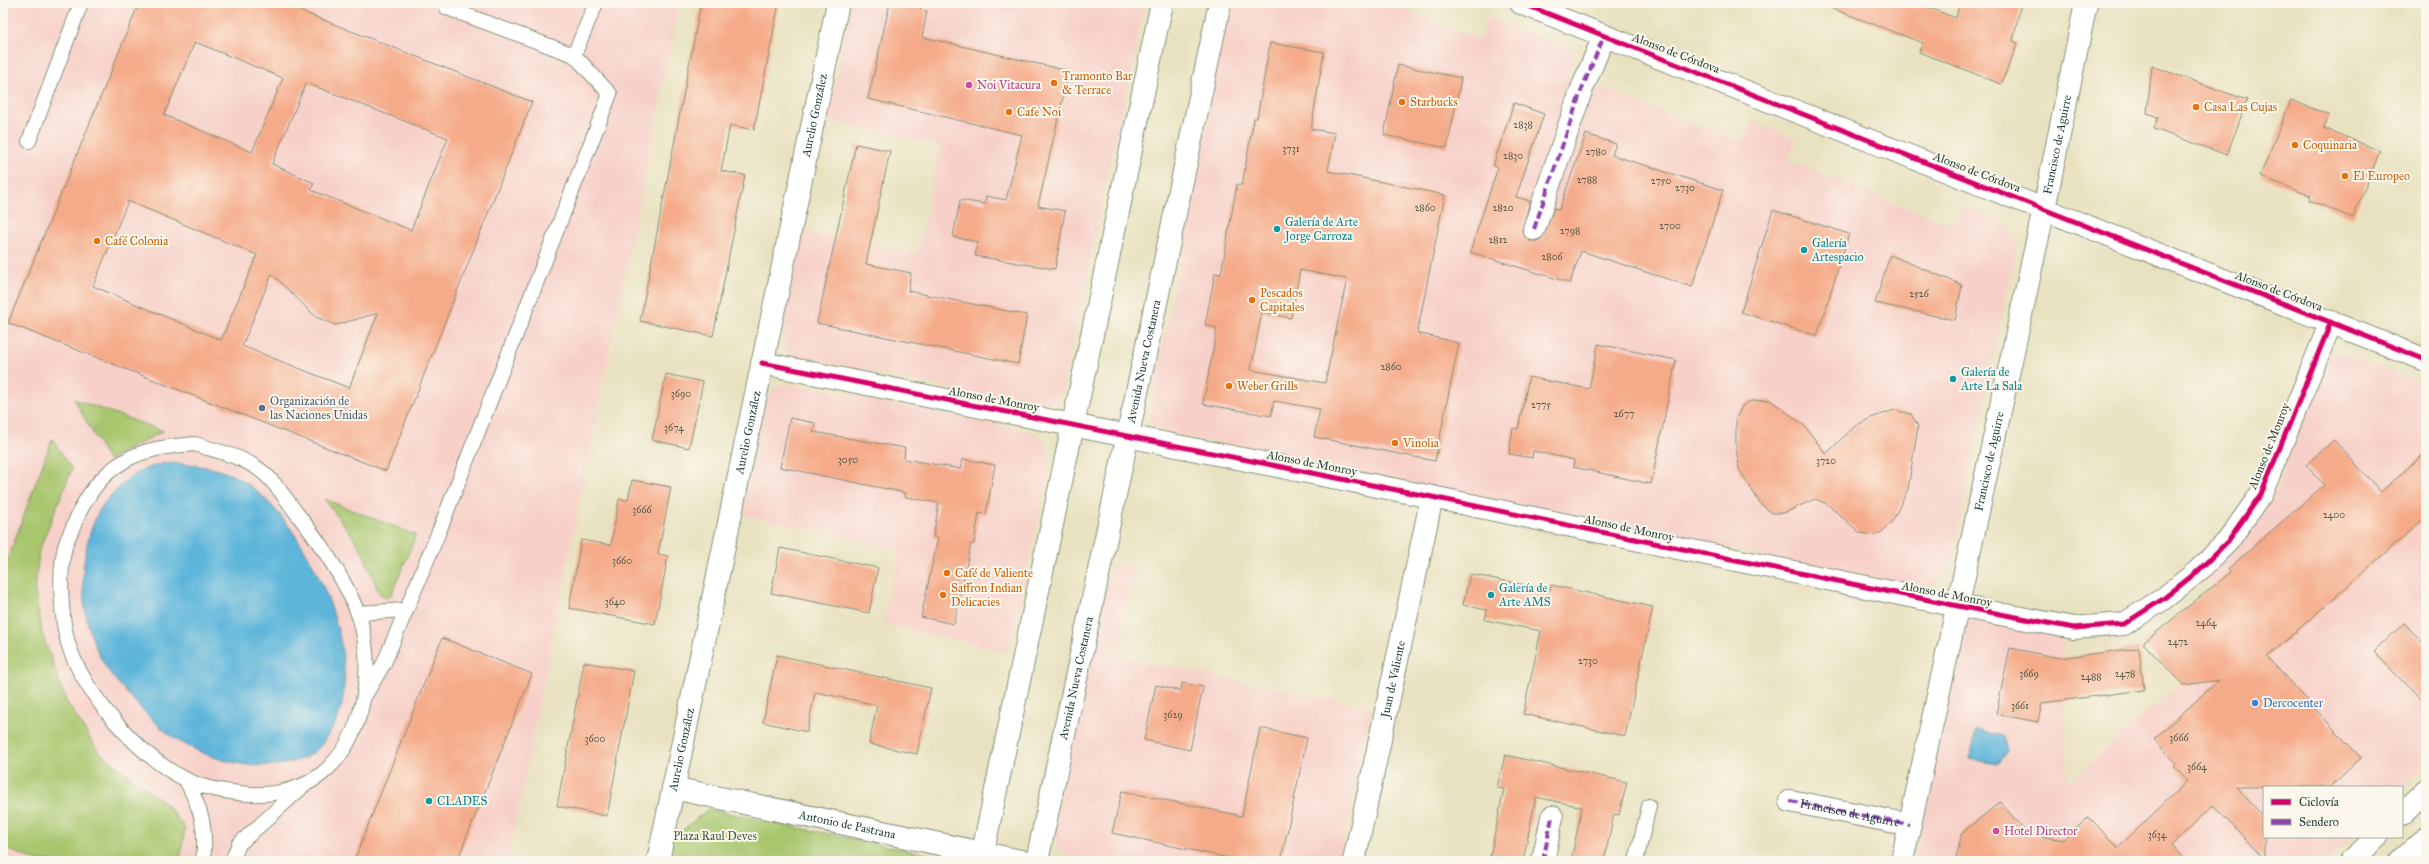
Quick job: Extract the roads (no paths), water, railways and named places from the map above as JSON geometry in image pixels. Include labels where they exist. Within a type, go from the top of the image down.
[{"type":"street","name":"Aurelio González","points":[[658,861],[838,3]]},
{"type":"street","points":[[982,857],[1162,3]]},
{"type":"street","name":"Avenida Nueva Costanera","points":[[1037,861],[1220,3]]},
{"type":"street","name":"Alonso de Córdova","points":[[1521,3],[2426,360]]},
{"type":"street","name":"Francisco de Aguirre","points":[[1902,861],[2044,209],[2086,3]]},
{"type":"street","points":[[1534,228],[1581,91],[1604,36]]},
{"type":"street","name":"Alonso de Monroy","points":[[762,363],[1432,497],[1958,606],[2074,628],[2124,624],[2163,599],[2198,571],[2228,541],[2262,494],[2331,322]]},
{"type":"street","name":"Juan de Valiente","points":[[1354,861],[1432,497]]},
{"type":"street","name":"Antonio de Pastrana","points":[[673,788],[982,857],[1021,861]]},
{"type":"street","points":[[2403,813],[2426,791]]},
{"type":"street","name":"Francisco de Aguirre","points":[[1790,801],[1910,825]]},
{"type":"street","points":[[1542,861],[1552,817]]},
{"type":"street","points":[[2351,861],[2376,838]]},
{"type":"street","points":[[2401,861],[2426,838]]},
{"type":"lane","points":[[29,141],[81,3]]},
{"type":"lane","points":[[574,54],[596,3]]},
{"type":"lane","points":[[232,861],[239,844],[303,786],[320,775],[345,749],[356,727],[365,695],[384,663],[438,534],[610,94],[574,54],[447,8]]},
{"type":"lane","points":[[303,786],[270,794],[248,795],[210,789],[186,780],[142,750],[101,705],[81,673],[68,642],[62,593],[64,550],[81,506],[101,478],[126,459],[156,448],[195,444],[239,458],[265,474],[309,528],[341,577],[358,613],[365,649],[365,695]]},
{"type":"lane","points":[[358,613],[405,610]]},
{"type":"lane","points":[[186,780],[198,804],[204,824],[203,861]]},
{"type":"lane","points":[[1636,861],[1649,806]]},
{"type":"water","points":[[165,463],[207,467],[227,473],[246,483],[268,502],[289,527],[308,556],[324,588],[336,621],[343,655],[344,686],[338,719],[315,752],[303,758],[290,763],[277,765],[265,766],[239,764],[214,757],[190,747],[170,735],[149,717],[117,682],[103,662],[95,645],[85,607],[83,587],[86,547],[92,528],[102,506],[121,486],[139,471]]},
{"type":"water","points":[[1976,730],[2003,736],[2007,751],[1997,764],[1970,759]]},
{"type":"place","name":"Tramonto Bar & Terrace","points":[[1054,83]]},
{"type":"place","name":"Noi Vitacura","points":[[969,85]]},
{"type":"place","name":"Starbucks","points":[[1402,102]]},
{"type":"place","name":"Casa Las Cujas","points":[[2196,107]]},
{"type":"place","name":"Cafe Noi","points":[[1009,112]]},
{"type":"place","name":"Coquinaria","points":[[2295,145]]},
{"type":"place","name":"El Europeo","points":[[2345,176]]},
{"type":"place","name":"Galería de Arte Jorge Carroza","points":[[1277,229]]},
{"type":"place","name":"Café Colonia","points":[[97,241]]},
{"type":"place","name":"Galería Artespacio","points":[[1804,250]]},
{"type":"place","name":"Pescados Capitales","points":[[1252,300]]},
{"type":"place","name":"Galería de Arte La Sala","points":[[1953,379]]},
{"type":"place","name":"Weber Grills","points":[[1229,386]]},
{"type":"place","name":"Organización de las Naciones Unidas","points":[[262,408]]},
{"type":"place","name":"Vinolia","points":[[1395,443]]},
{"type":"place","name":"Café de Valiente","points":[[947,573]]},
{"type":"place","name":"Saffron Indian Delicacies","points":[[943,595]]},
{"type":"place","name":"Galería de Arte AMS","points":[[1491,595]]},
{"type":"place","name":"Dercocenter","points":[[2255,703]]},
{"type":"place","name":"CLADES","points":[[429,801]]},
{"type":"place","name":"Hotel Director","points":[[1996,831]]},
{"type":"park label","name":"Plaza Raul Deves","points":[[715,836]]}]
